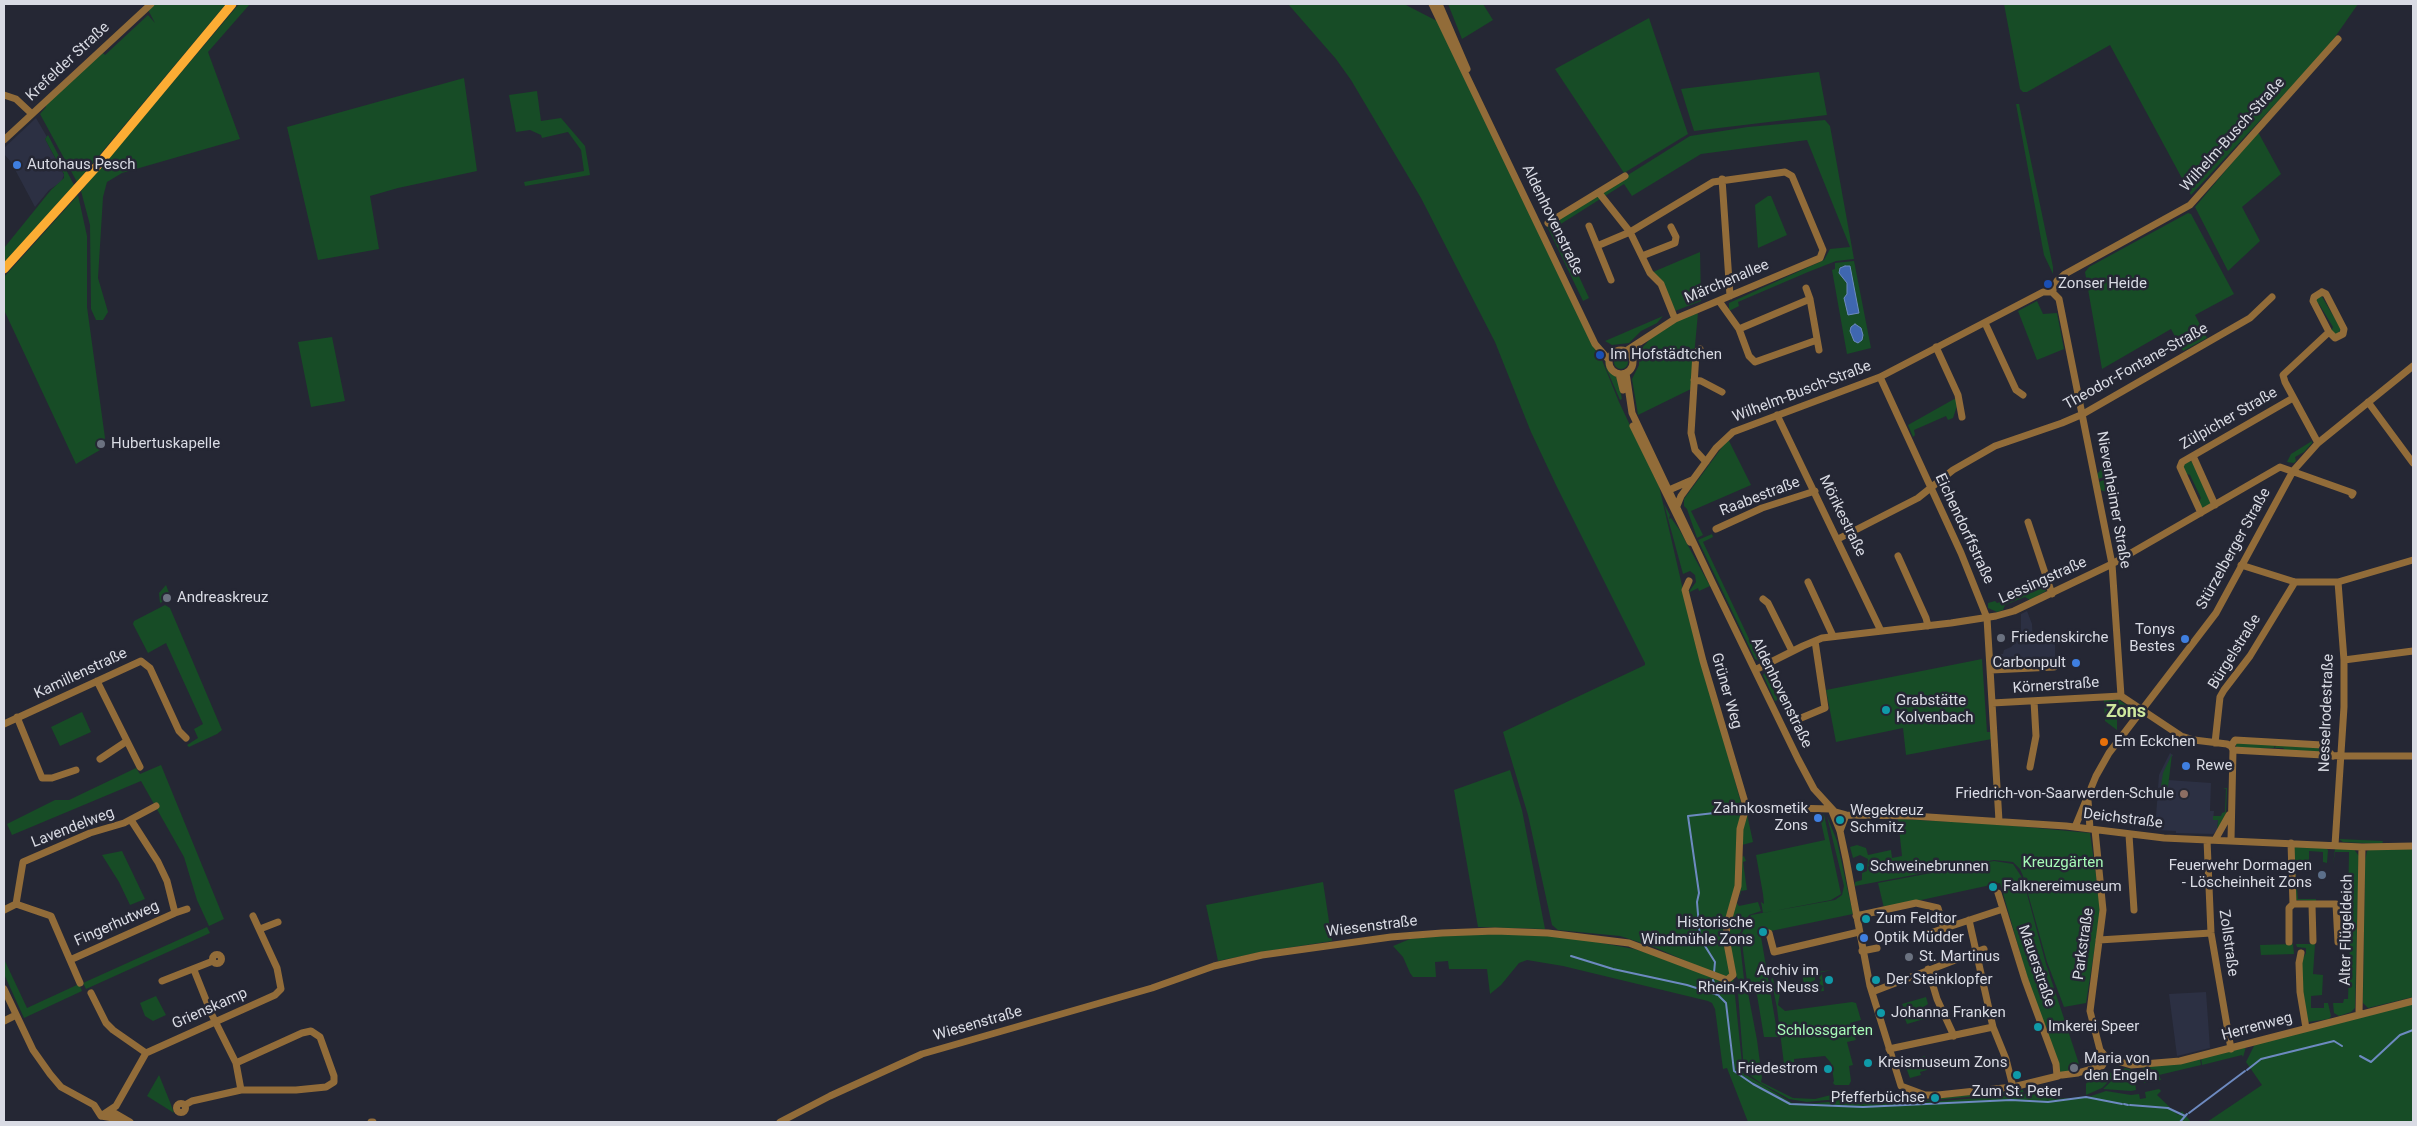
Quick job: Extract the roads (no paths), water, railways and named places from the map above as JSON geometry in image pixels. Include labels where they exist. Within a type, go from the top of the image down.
[{"type":"main road","points":[[4,269],[98,166],[232,4]]},
{"type":"street","name":"Krefelder Straße","points":[[4,140],[150,4]]},
{"type":"street","name":"Aldenhovenstraße","points":[[1432,4],[1592,335],[1600,350],[1609,360]]},
{"type":"street","name":"Aldenhovenstraße","points":[[1439,4],[1487,118]]},
{"type":"street","name":"Wilhelm-Busch-Straße","points":[[1678,506],[1684,493],[1716,448],[1733,432],[1880,377],[2043,292],[2052,292],[2057,281],[2065,274],[2190,205],[2338,39]]},
{"type":"street","points":[[4,95],[16,99],[32,114]]},
{"type":"street","name":"Märchenallee","points":[[1626,352],[1675,319],[1809,263],[1822,255],[1823,250],[1790,173],[1722,179]]},
{"type":"street","points":[[1548,223],[1625,176]]},
{"type":"street","points":[[1597,246],[1630,232],[1713,182],[1722,179],[1730,296]]},
{"type":"street","points":[[1600,193],[1630,232],[1650,273],[1660,284],[1675,319]]},
{"type":"street","points":[[1589,226],[1611,280]]},
{"type":"street","points":[[1642,256],[1675,243],[1676,237],[1671,227]]},
{"type":"street","points":[[1806,288],[1810,299],[1819,350]]},
{"type":"street","name":"Nievenheimer Straße","points":[[2052,292],[2059,299],[2112,564],[2121,696]]},
{"type":"street","points":[[2322,292],[2326,294],[2344,329],[2343,334],[2335,338],[2329,332],[2313,301],[2318,293],[2322,292]]},
{"type":"street","name":"Theodor-Fontane-Straße","points":[[1838,539],[1918,498],[1967,460],[1995,446],[2083,414],[2242,323],[2272,297]]},
{"type":"street","points":[[1739,329],[1810,299]]},
{"type":"street","points":[[1719,301],[1739,329],[1750,356],[1755,362],[1817,340]]},
{"type":"street","points":[[1985,323],[2016,390],[2023,395]]},
{"type":"street","points":[[2318,443],[2285,382],[2284,375],[2329,332]]},
{"type":"street","name":"Aldenhovenstraße","points":[[1592,335],[1601,346],[1614,352]]},
{"type":"street","name":"Märchenallee","points":[[1632,358],[1644,339]]},
{"type":"street","points":[[1936,348],[1958,395],[1962,417]]},
{"type":"street","points":[[1700,349],[1696,353],[1692,439],[1695,450],[1706,462]]},
{"type":"street","points":[[1614,352],[1626,352],[1632,358],[1632,364],[1622,373],[1611,369],[1609,360],[1614,352]]},
{"type":"street","name":"Stürzelberger Straße","points":[[2076,827],[2109,753],[2141,708],[2211,620],[2293,471],[2318,443],[2413,366]]},
{"type":"street","points":[[1622,373],[1626,411],[1656,476],[1660,477],[1669,494]]},
{"type":"street","name":"Aldenhovenstraße","points":[[1622,373],[1632,413],[1669,494],[1808,778],[1831,809],[1840,831],[1862,951],[1872,992],[1901,1086],[1925,1095],[1955,1094],[2013,1087]]},
{"type":"street","name":"Eichendorffstraße","points":[[1880,377],[1960,553],[1987,618],[1998,821]]},
{"type":"street","points":[[1694,380],[1701,381],[1722,392]]},
{"type":"street","name":"Zülpicher Straße","points":[[2201,513],[2180,465],[2293,398]]},
{"type":"street","points":[[2368,402],[2413,463]]},
{"type":"street","name":"Mörikestraße","points":[[1777,415],[1882,631]]},
{"type":"street","points":[[2193,456],[2215,505]]},
{"type":"street","name":"Lessingstraße","points":[[1755,670],[1792,651],[1833,636],[1987,618],[2014,611],[2112,564],[2215,505],[2273,469],[2280,467],[2293,471]]},
{"type":"street","points":[[2293,471],[2353,493],[2352,495]]},
{"type":"street","points":[[1669,494],[1693,480]]},
{"type":"street","name":"Raabestraße","points":[[1716,530],[1762,508],[1814,491]]},
{"type":"street","points":[[1669,494],[1684,493]]},
{"type":"street","name":"Aldenhovenstraße","points":[[1669,494],[1678,506],[1713,584]]},
{"type":"street","points":[[2028,522],[2052,594]]},
{"type":"street","points":[[1898,556],[1928,626]]},
{"type":"street","points":[[2241,565],[2295,582],[2338,582],[2413,560]]},
{"type":"street","name":"Grüner Weg","points":[[1689,581],[1685,590],[1703,661],[1747,809]]},
{"type":"street","points":[[1808,582],[1833,636]]},
{"type":"street","name":"Bürgelstraße","points":[[2215,742],[2220,698],[2224,690],[2250,656],[2295,582]]},
{"type":"street","name":"Nesselrodestraße","points":[[2335,845],[2337,756],[2344,707],[2344,660],[2338,582]]},
{"type":"street","points":[[1763,599],[1768,602],[1792,651]]},
{"type":"street","points":[[1794,721],[1826,708],[1815,641]]},
{"type":"street","points":[[2344,660],[2413,651]]},
{"type":"street","name":"Kamillenstraße","points":[[4,724],[136,663],[145,662],[150,668],[179,731],[186,738]]},
{"type":"street","points":[[1991,670],[2054,667]]},
{"type":"street","points":[[97,681],[140,766]]},
{"type":"street","points":[[2121,696],[2181,736],[2194,740],[2215,742],[2232,748]]},
{"type":"street","name":"Körnerstraße","points":[[1992,704],[2121,696]]},
{"type":"street","points":[[2030,767],[2036,736],[2034,701]]},
{"type":"street","points":[[17,717],[42,778],[52,778],[76,770]]},
{"type":"street","points":[[2231,840],[2232,748],[2235,740],[2322,745],[2337,756],[2413,756]]},
{"type":"street","points":[[100,759],[127,741]]},
{"type":"street","name":"Stürzelberger Straße","points":[[2089,795],[2093,829]]},
{"type":"street","name":"Lavendelweg","points":[[16,904],[23,862],[90,833],[131,820],[156,806]]},
{"type":"street","points":[[1747,809],[1758,807],[1831,809]]},
{"type":"street","name":"Wiesenstraße","points":[[780,1122],[830,1096],[922,1054],[1152,988],[1214,966],[1262,955],[1391,937],[1495,930],[1548,933],[1629,943],[1727,980],[1733,975],[1726,938],[1738,886],[1740,829],[1747,809]]},
{"type":"street","name":"Deichstraße","points":[[1831,809],[1846,815],[1911,816],[1998,821],[2076,827],[2129,835],[2335,845],[2413,846]]},
{"type":"street","points":[[2211,840],[2230,813]]},
{"type":"street","points":[[1840,831],[1846,815]]},
{"type":"street","name":"Fingerhutweg","points":[[131,820],[158,862],[167,881],[176,913]]},
{"type":"street","name":"Parkstraße","points":[[2093,829],[2103,904],[2090,1011],[2100,1050],[2107,1058]]},
{"type":"street","points":[[2129,835],[2134,910]]},
{"type":"street","name":"Zollstraße","points":[[2211,840],[2211,933],[2231,1049]]},
{"type":"street","points":[[2290,942],[2289,908],[2293,904],[2291,842]]},
{"type":"street","name":"Alter Flügeldeich","points":[[2359,1014],[2362,846]]},
{"type":"street","name":"Mauerstraße","points":[[1998,893],[2025,980],[2059,1076]]},
{"type":"street","points":[[1856,916],[1916,903],[1938,908],[1944,929]]},
{"type":"street","points":[[4,910],[16,904],[51,916],[58,911]]},
{"type":"street","points":[[2293,904],[2336,904],[2338,942]]},
{"type":"street","points":[[2312,905],[2313,942]]},
{"type":"street","name":"Fingerhutweg","points":[[70,960],[187,909]]},
{"type":"street","points":[[1921,936],[2003,909]]},
{"type":"street","name":"Fingerhutweg","points":[[51,916],[80,983]]},
{"type":"street","name":"Grienskamp","points":[[146,1053],[275,995],[281,988],[277,968],[253,916]]},
{"type":"street","points":[[1969,920],[1980,950],[1993,1027],[2006,1059],[2013,1087],[2102,1066],[2107,1058]]},
{"type":"street","points":[[260,930],[278,922]]},
{"type":"street","points":[[1769,934],[1774,952],[1859,932]]},
{"type":"street","points":[[2099,940],[2211,933]]},
{"type":"street","points":[[1862,951],[1877,948]]},
{"type":"street","points":[[1872,992],[1980,950]]},
{"type":"street","points":[[2301,953],[2299,962],[2300,992],[2306,1028]]},
{"type":"street","points":[[162,981],[177,973],[194,970],[213,961]]},
{"type":"street","points":[[1928,969],[1938,1000],[1954,1036]]},
{"type":"street","points":[[194,970],[236,1063],[241,1090]]},
{"type":"street","points":[[4,989],[44,1068],[61,1087],[94,1105],[101,1119]]},
{"type":"street","points":[[91,993],[106,1023],[112,1030],[146,1053],[114,1112]]},
{"type":"street","name":"Herrenweg","points":[[2107,1058],[2124,1064],[2140,1065],[2180,1061],[2413,1001]]},
{"type":"street","points":[[4,1021],[16,1015]]},
{"type":"street","points":[[1889,1049],[1993,1027]]},
{"type":"street","points":[[185,1105],[192,1101],[241,1090],[296,1090],[326,1087],[334,1082],[334,1076],[320,1037],[311,1031],[302,1033],[236,1063]]},
{"type":"street","points":[[101,1119],[105,1111],[114,1112],[130,1122]]},
{"type":"street","points":[[114,1112],[121,1122]]},
{"type":"water","points":[[1850,266],[1859,313],[1848,315],[1844,298],[1847,294],[1847,283],[1839,273],[1840,268]]},
{"type":"water","points":[[1855,324],[1861,328],[1863,335],[1862,340],[1858,343],[1854,341],[1850,331],[1851,327]]},
{"type":"waterway","points":[[1714,973],[1715,962],[1700,938],[1697,902],[1699,893],[1688,816],[1723,812]]},
{"type":"waterway","points":[[1571,956],[1613,969],[1687,985],[1718,995]]},
{"type":"waterway","points":[[1713,980],[1719,996],[1726,1003],[1734,1071],[1753,1084],[1790,1104],[1863,1107],[2011,1100],[2048,1102],[2086,1097],[2122,1104]]},
{"type":"waterway","points":[[2360,1056],[2371,1062],[2400,1035],[2413,1030]]},
{"type":"waterway","points":[[2247,1070],[2261,1059],[2334,1041],[2342,1046]]},
{"type":"waterway","points":[[2189,1113],[2245,1071]]},
{"type":"waterway","points":[[2124,1104],[2128,1105]]},
{"type":"waterway","points":[[2130,1105],[2168,1108],[2185,1116]]},
{"type":"waterway","points":[[2180,1122],[2187,1114]]},
{"type":"place","name":"Autohaus Pesch","points":[[17,165]]},
{"type":"place","name":"Zonser Heide","points":[[2048,284]]},
{"type":"place","name":"Im Hofstädtchen","points":[[1600,355]]},
{"type":"place","name":"Hubertuskapelle","points":[[101,444]]},
{"type":"place","name":"Andreaskreuz","points":[[167,598]]},
{"type":"place","name":"Friedenskirche","points":[[2001,638]]},
{"type":"place","name":"Tonys Bestes","points":[[2185,639]]},
{"type":"place","name":"Carbonpult","points":[[2076,663]]},
{"type":"place","name":"Grabstätte Kolvenbach","points":[[1886,710]]},
{"type":"place","name":"Em Eckchen","points":[[2104,742]]},
{"type":"place","name":"Rewe","points":[[2186,766]]},
{"type":"place","name":"Friedrich-von-Saarwerden-Schule","points":[[2184,794]]},
{"type":"place","name":"Zahnkosmetik Zons","points":[[1818,818]]},
{"type":"place","name":"Wegekreuz Schmitz","points":[[1840,820]]},
{"type":"place","name":"Schweinebrunnen","points":[[1860,867]]},
{"type":"place","name":"Feuerwehr Dormagen - Löscheinheit Zons","points":[[2322,875]]},
{"type":"place","name":"Falknereimuseum","points":[[1993,887]]},
{"type":"place","name":"Zum Feldtor","points":[[1866,919]]},
{"type":"place","name":"Historische Windmühle Zons","points":[[1763,932]]},
{"type":"place","name":"Optik Müdder","points":[[1864,938]]},
{"type":"place","name":"St. Martinus","points":[[1909,957]]},
{"type":"place","name":"Archiv im Rhein-Kreis Neuss","points":[[1829,980]]},
{"type":"place","name":"Der Steinklopfer","points":[[1876,980]]},
{"type":"place","name":"Johanna Franken","points":[[1881,1013]]},
{"type":"place","name":"Imkerei Speer","points":[[2038,1027]]},
{"type":"place","name":"Kreismuseum Zons","points":[[1868,1063]]},
{"type":"place","name":"Maria von den Engeln","points":[[2074,1068]]},
{"type":"place","name":"Friedestrom","points":[[1828,1069]]},
{"type":"place","name":"Zum St. Peter","points":[[2017,1075]]},
{"type":"place","name":"Pfefferbüchse","points":[[1935,1098]]},
{"type":"district","name":"Zons","points":[[2126,712]]},
{"type":"park label","name":"Kreuzgärten","points":[[2063,863]]},
{"type":"park label","name":"Schlossgarten","points":[[1825,1031]]}]
